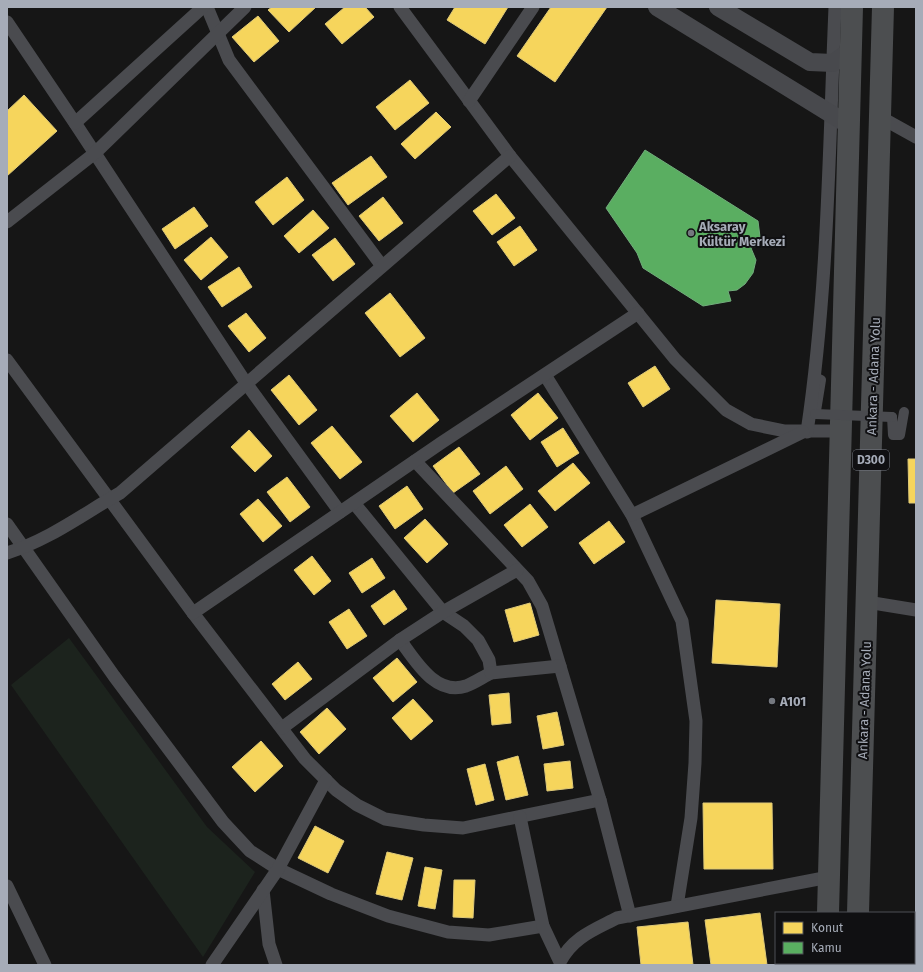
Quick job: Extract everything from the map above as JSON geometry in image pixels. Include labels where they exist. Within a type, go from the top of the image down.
[{"type":"highway","name":"D300","points":[[828,912],[840,431],[841,57],[852,7]]},
{"type":"highway","name":"Ankara - Adana Yolu","points":[[858,912],[883,7]]},
{"type":"main road","points":[[657,7],[841,120]]},
{"type":"main road","points":[[718,7],[810,62],[841,57]]},
{"type":"street","points":[[75,123],[203,7]]},
{"type":"street","points":[[207,7],[229,60],[382,266]]},
{"type":"street","points":[[7,222],[95,153],[218,35],[245,7]]},
{"type":"street","points":[[400,7],[510,156],[675,359],[726,410],[751,424],[785,431],[840,431]]},
{"type":"street","points":[[469,101],[533,7]]},
{"type":"street","points":[[835,7],[841,57]]},
{"type":"street","points":[[7,22],[246,383],[340,512]]},
{"type":"street","points":[[880,117],[916,137]]},
{"type":"street","points":[[806,432],[815,377],[841,120]]},
{"type":"street","points":[[7,553],[25,548],[58,531],[120,493],[510,156]]},
{"type":"street","points":[[193,613],[415,461],[638,313]]},
{"type":"street","points":[[7,360],[193,613],[305,759],[326,780],[357,805],[385,819],[424,825],[463,828],[600,800]]},
{"type":"street","points":[[545,375],[632,515],[682,621],[696,721],[691,818],[677,906]]},
{"type":"street","points":[[815,377],[821,380],[815,414],[892,417],[893,435],[900,435],[904,412]]},
{"type":"street","points":[[632,515],[806,432]]},
{"type":"street","points":[[415,461],[528,581],[542,606],[600,800],[630,916]]},
{"type":"street","points":[[354,503],[443,612],[464,626],[478,640],[489,660],[491,674]]},
{"type":"street","points":[[7,524],[114,676],[223,822],[250,851],[278,869],[338,897],[388,916],[448,932],[489,935],[542,926]]},
{"type":"street","points":[[282,728],[400,640],[443,612],[517,570]]},
{"type":"street","points":[[866,602],[916,610]]},
{"type":"street","points":[[400,640],[426,674],[440,684],[452,688],[466,686],[491,674],[560,666]]},
{"type":"street","points":[[212,965],[222,953],[262,890],[278,869],[326,780]]},
{"type":"street","points":[[520,817],[542,926],[557,964]]},
{"type":"street","points":[[557,964],[567,948],[586,934],[617,918],[829,877]]},
{"type":"street","points":[[7,886],[45,965]]},
{"type":"street","points":[[262,890],[269,944],[276,965]]},
{"type":"shaded area","points":[[69,638],[207,827],[255,872],[203,957],[11,685]]},
{"type":"building: Konut","points":[[272,7],[316,7],[289,32],[268,10]]},
{"type":"building: Konut","points":[[345,7],[365,7],[374,17],[342,44],[325,24]]},
{"type":"building: Konut","points":[[455,7],[508,7],[485,44],[447,20]]},
{"type":"building: Konut","points":[[551,7],[607,7],[555,82],[517,56]]},
{"type":"building: Konut","points":[[258,16],[279,41],[254,62],[232,37]]},
{"type":"building: Konut","points":[[410,80],[429,103],[395,130],[376,107]]},
{"type":"building: Konut","points":[[24,95],[57,131],[7,176],[7,111]]},
{"type":"building: Konut","points":[[436,112],[451,127],[415,159],[401,144]]},
{"type":"building: Konut","points":[[371,156],[387,177],[348,205],[332,183]]},
{"type":"building: Konut","points":[[287,177],[304,200],[273,225],[255,202]]},
{"type":"building: Konut","points":[[496,194],[515,218],[492,235],[473,211]]},
{"type":"building: Konut","points":[[383,197],[403,223],[379,241],[359,216]]},
{"type":"building: Konut","points":[[194,207],[208,226],[175,249],[162,229]]},
{"type":"building: Konut","points":[[313,210],[329,228],[299,253],[284,236]]},
{"type":"building: Konut","points":[[520,226],[537,250],[514,266],[497,242]]},
{"type":"building: Konut","points":[[211,237],[228,257],[201,280],[184,260]]},
{"type":"building: Konut","points":[[335,238],[355,264],[333,281],[312,255]]},
{"type":"building: Konut","points":[[239,267],[252,287],[222,307],[208,287]]},
{"type":"building: Konut","points":[[390,293],[425,338],[400,357],[365,313]]},
{"type":"building: Konut","points":[[246,313],[266,338],[249,352],[228,326]]},
{"type":"building: Konut","points":[[655,366],[670,389],[643,407],[628,383]]},
{"type":"building: Konut","points":[[289,375],[317,410],[299,425],[271,390]]},
{"type":"building: Konut","points":[[417,393],[439,420],[413,442],[390,416]]},
{"type":"building: Konut","points":[[538,393],[558,418],[530,440],[511,415]]},
{"type":"building: Konut","points":[[332,426],[362,462],[340,479],[311,443]]},
{"type":"building: Konut","points":[[563,428],[579,453],[557,467],[541,442]]},
{"type":"building: Konut","points":[[249,430],[272,456],[255,472],[231,447]]},
{"type":"building: Konut","points":[[459,447],[480,474],[453,493],[433,466]]},
{"type":"building: Konut","points":[[908,459],[916,459],[916,503],[909,503]]},
{"type":"building: Konut","points":[[573,463],[590,483],[555,511],[538,491]]},
{"type":"building: Konut","points":[[506,466],[523,489],[490,514],[473,491]]},
{"type":"building: Konut","points":[[287,477],[310,507],[290,522],[267,492]]},
{"type":"building: Konut","points":[[407,486],[423,509],[395,529],[379,506]]},
{"type":"building: Konut","points":[[258,499],[282,526],[263,542],[240,514]]},
{"type":"building: Konut","points":[[530,504],[548,527],[522,547],[504,525]]},
{"type":"building: Konut","points":[[425,519],[448,544],[427,563],[404,538]]},
{"type":"building: Konut","points":[[609,521],[625,542],[594,564],[579,543]]},
{"type":"building: Konut","points":[[312,556],[331,581],[314,595],[294,570]]},
{"type":"building: Konut","points":[[372,558],[385,578],[362,593],[349,573]]},
{"type":"building: Konut","points":[[394,590],[407,609],[384,625],[371,606]]},
{"type":"building: Konut","points":[[716,600],[780,604],[777,667],[712,663]]},
{"type":"building: Konut","points":[[530,603],[539,635],[514,642],[505,610]]},
{"type":"building: Konut","points":[[349,609],[367,636],[347,649],[329,622]]},
{"type":"building: Konut","points":[[397,658],[417,682],[393,702],[373,678]]},
{"type":"building: Konut","points":[[298,662],[312,679],[285,700],[272,684]]},
{"type":"building: Konut","points":[[509,693],[511,723],[492,725],[489,695]]},
{"type":"building: Konut","points":[[413,699],[433,721],[411,740],[392,718]]},
{"type":"building: Konut","points":[[327,708],[346,729],[319,754],[300,732]]},
{"type":"building: Konut","points":[[557,712],[564,745],[543,749],[537,716]]},
{"type":"building: Konut","points":[[261,741],[283,766],[255,792],[232,767]]},
{"type":"building: Konut","points":[[518,756],[528,795],[506,800],[497,762]]},
{"type":"building: Konut","points":[[570,761],[573,788],[547,791],[544,764]]},
{"type":"building: Konut","points":[[485,764],[494,800],[476,805],[467,769]]},
{"type":"building: Konut","points":[[703,803],[772,803],[773,869],[704,869]]},
{"type":"building: Konut","points":[[315,826],[344,841],[328,873],[298,858]]},
{"type":"building: Konut","points":[[387,852],[413,858],[402,900],[376,894]]},
{"type":"building: Konut","points":[[425,867],[442,870],[435,909],[418,906]]},
{"type":"building: Konut","points":[[454,880],[475,880],[473,918],[453,917]]},
{"type":"building: Konut","points":[[760,913],[767,965],[711,965],[705,920]]},
{"type":"building: Konut","points":[[688,922],[693,965],[641,965],[637,927]]},
{"type":"building: Kamu","name":"Aksaray Kültür Merkezi","points":[[645,150],[758,221],[761,245],[751,248],[756,260],[753,273],[745,284],[737,290],[728,291],[731,301],[703,306],[643,268],[637,253],[606,208]]},
{"type":"place","name":"Aksaray Kültür Merkezi","points":[[691,233]]},
{"type":"place","name":"A101","points":[[772,701]]}]
